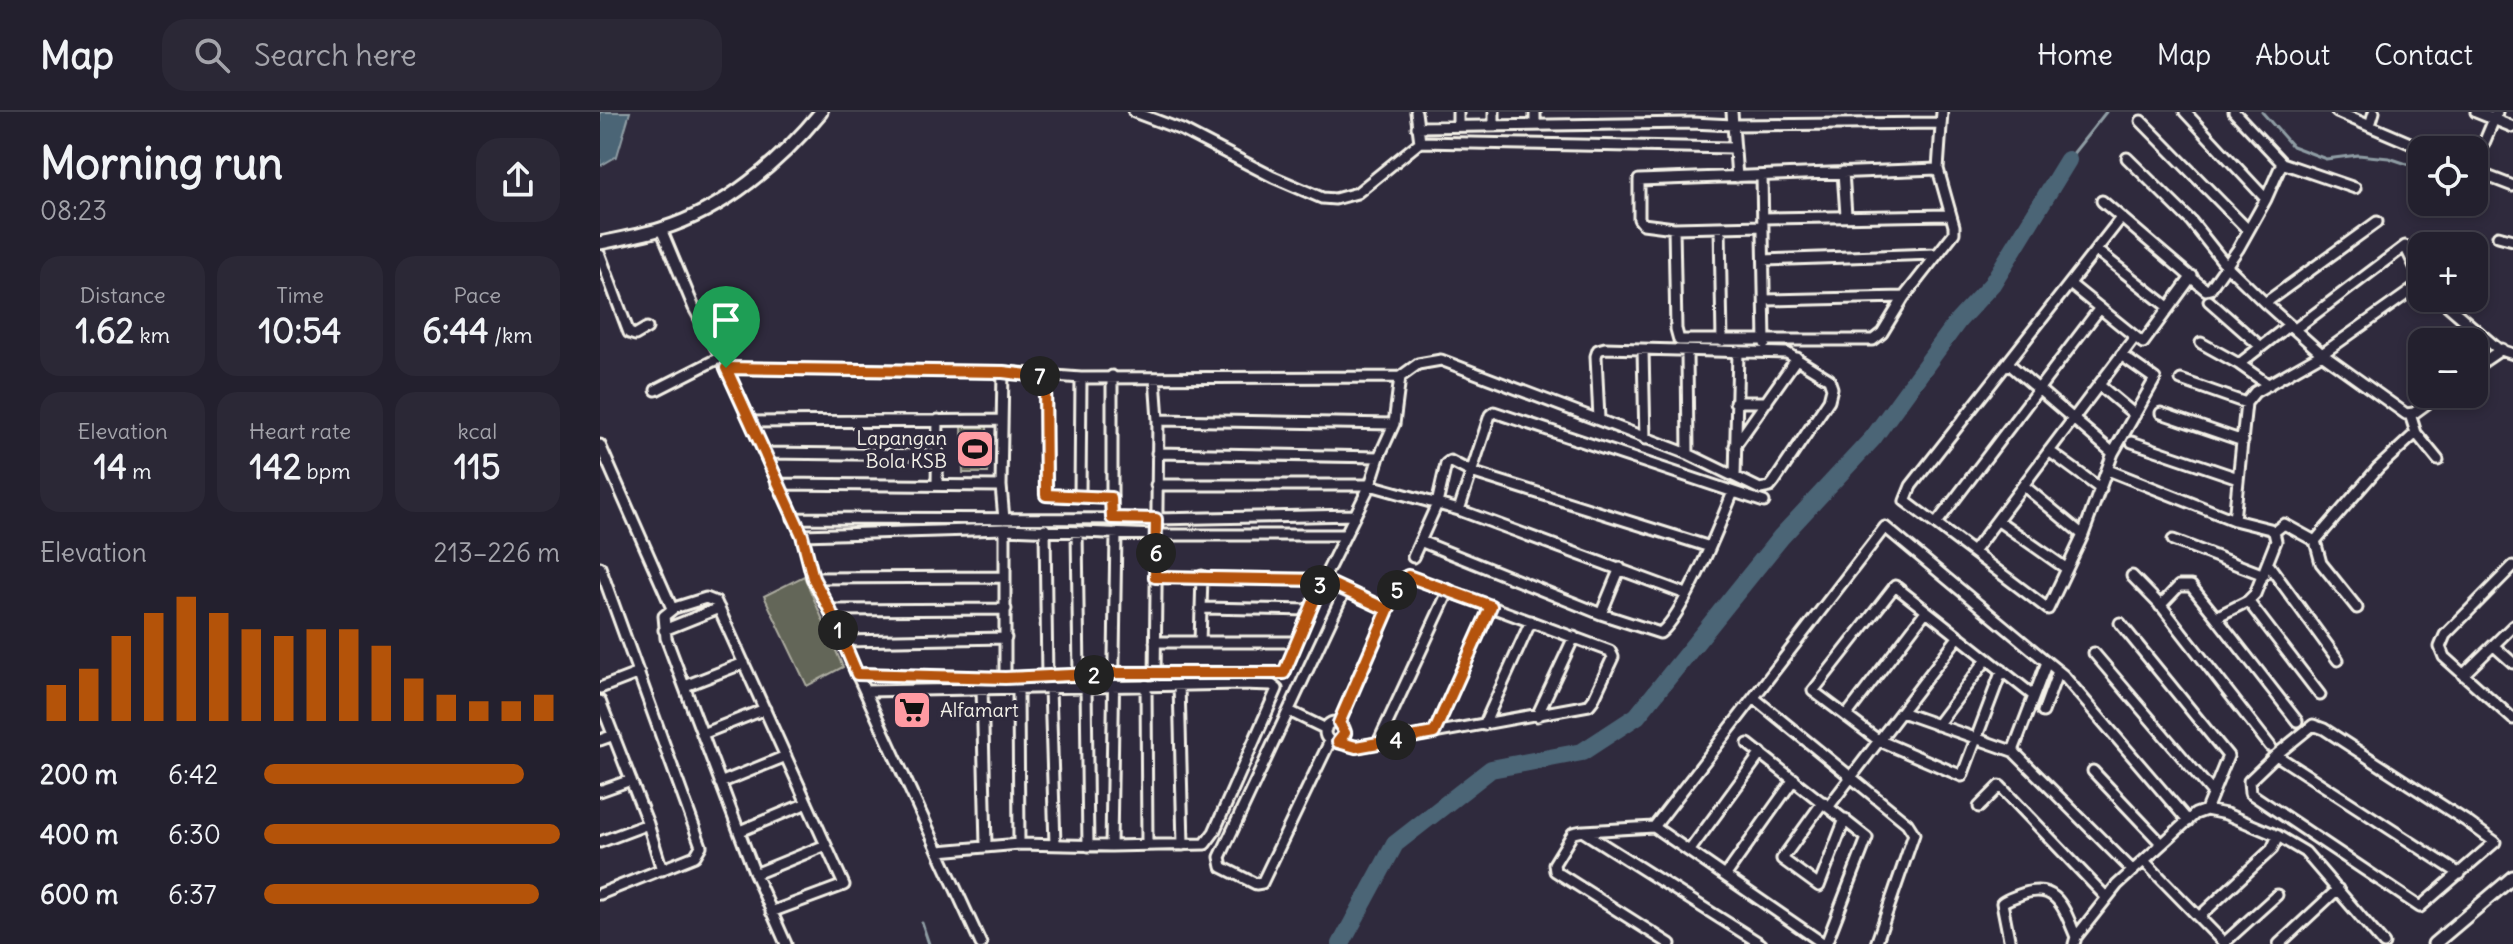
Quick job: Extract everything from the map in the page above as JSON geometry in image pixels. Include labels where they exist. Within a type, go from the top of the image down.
[{"type":"street","points":[[600,243],[661,229],[708,209],[792,146],[821,112]]},
{"type":"street","points":[[1134,112],[1182,130],[1273,177],[1322,198],[1335,199],[1357,193],[1420,142],[1733,148]]},
{"type":"street","points":[[1416,112],[1420,142]]},
{"type":"street","points":[[1458,112],[1458,126]]},
{"type":"street","points":[[1494,112],[1494,125]]},
{"type":"street","points":[[1535,112],[1535,125]]},
{"type":"street","points":[[1573,112],[1573,123]]},
{"type":"street","points":[[1616,112],[1616,123]]},
{"type":"street","points":[[1732,112],[1737,177]]},
{"type":"street","points":[[1599,419],[1598,350],[1738,351],[1765,346],[1873,340],[1882,333],[1904,297],[1954,233],[1938,169],[1942,112]]},
{"type":"street","points":[[2185,112],[2266,199]]},
{"type":"street","points":[[2234,112],[2282,163],[2355,188]]},
{"type":"street","points":[[2337,112],[2408,142]]},
{"type":"street","points":[[2370,125],[2374,112]]},
{"type":"street","points":[[2476,112],[2495,116],[2513,127]]},
{"type":"street","points":[[2487,136],[2495,116]]},
{"type":"street","points":[[1417,127],[1616,123],[1692,117],[1733,125],[1941,123]]},
{"type":"street","points":[[2141,121],[2248,230]]},
{"type":"street","points":[[2127,158],[2191,221],[2225,264],[2322,354],[2401,412],[2410,414],[2419,408]]},
{"type":"street","points":[[2102,201],[2192,276],[2202,288],[2210,289],[2266,199],[2282,163]]},
{"type":"street","points":[[1938,169],[1639,180],[1641,222],[1674,228],[1720,228],[1846,215],[1950,215]]},
{"type":"street","points":[[1843,172],[1846,215]]},
{"type":"street","points":[[2488,175],[2513,186]]},
{"type":"street","points":[[1762,176],[1765,346]]},
{"type":"street","points":[[2121,218],[1911,486],[1905,501],[2048,609],[2083,535],[2113,453],[2155,379],[2121,355]]},
{"type":"street","points":[[2265,303],[2377,222]]},
{"type":"street","points":[[726,368],[1003,372],[1081,378],[1400,377],[1418,364],[1441,360],[1688,454],[1760,489],[1770,487],[1829,400],[1832,388],[1829,379],[1797,358],[1765,346],[1722,341],[1684,342],[1677,338],[1674,228]]},
{"type":"street","points":[[1720,228],[1722,341]]},
{"type":"street","points":[[661,229],[694,308],[721,357],[802,535],[813,578],[981,944]]},
{"type":"street","points":[[2498,236],[2513,240]]},
{"type":"street","points":[[2239,364],[2260,346],[2292,327],[2405,246],[2408,252]]},
{"type":"street","points":[[2096,250],[2168,307]]},
{"type":"street","points":[[1764,260],[1935,254]]},
{"type":"street","points":[[600,255],[629,333],[635,335],[647,328]]},
{"type":"street","points":[[2070,284],[2143,343],[2192,276]]},
{"type":"street","points":[[2234,520],[2246,403],[2255,392],[2322,354],[2408,292]]},
{"type":"street","points":[[1765,300],[1904,297]]},
{"type":"street","points":[[2209,301],[2260,346]]},
{"type":"street","points":[[1936,524],[2100,308]]},
{"type":"street","points":[[2455,312],[2498,349],[2513,354]]},
{"type":"street","points":[[1973,552],[2135,337]]},
{"type":"street","points":[[2201,343],[2269,385]]},
{"type":"street","points":[[2488,357],[2498,349],[2513,348]]},
{"type":"street","points":[[1643,350],[1645,439]]},
{"type":"street","points":[[1687,351],[1688,454]]},
{"type":"street","points":[[1735,476],[1738,351]]},
{"type":"street","points":[[656,390],[721,357]]},
{"type":"street","points":[[1735,446],[1797,358]]},
{"type":"street","points":[[2008,363],[2113,453]]},
{"type":"street","points":[[1003,372],[1001,486],[1006,609],[1005,678]]},
{"type":"street","points":[[1112,376],[1112,518]]},
{"type":"street","points":[[1045,377],[1046,495],[1111,498]]},
{"type":"street","points":[[867,691],[1113,686],[1284,673],[1323,580],[1370,485],[1394,424],[1400,377]]},
{"type":"street","points":[[1080,495],[1081,378]]},
{"type":"street","points":[[1147,845],[1155,642],[1158,420],[1155,378]]},
{"type":"street","points":[[2181,380],[2246,403]]},
{"type":"street","points":[[2099,385],[2135,415]]},
{"type":"street","points":[[1735,402],[1767,402]]},
{"type":"street","points":[[1459,510],[1490,415],[1494,412],[1764,502]]},
{"type":"street","points":[[2161,413],[2243,441]]},
{"type":"street","points":[[2410,414],[2416,433],[2438,460]]},
{"type":"street","points":[[937,483],[938,420]]},
{"type":"street","points":[[751,422],[1001,420]]},
{"type":"street","points":[[1158,420],[1394,424]]},
{"type":"street","points":[[2315,541],[2378,468],[2416,433]]},
{"type":"street","points":[[2132,442],[2238,478]]},
{"type":"street","points":[[600,445],[674,608]]},
{"type":"street","points":[[2049,451],[2101,489]]},
{"type":"street","points":[[765,453],[938,455]]},
{"type":"street","points":[[1157,453],[1379,457]]},
{"type":"street","points":[[1413,557],[1437,504],[1447,463],[1452,462],[1471,472],[1710,547]]},
{"type":"street","points":[[2108,470],[2234,520],[2274,532]]},
{"type":"street","points":[[777,484],[937,483],[1001,486]]},
{"type":"street","points":[[1156,485],[1370,485],[1459,510],[1686,594]]},
{"type":"street","points":[[2024,486],[2083,535]]},
{"type":"street","points":[[1420,541],[1601,614],[1660,633],[1666,629],[1686,594],[1733,492]]},
{"type":"street","points":[[802,535],[1112,518],[1355,515]]},
{"type":"street","points":[[793,518],[1004,524],[1077,532],[1156,535],[1345,535]]},
{"type":"street","points":[[1997,520],[2067,569]]},
{"type":"street","points":[[2274,532],[2284,524],[2315,541],[2321,563],[2357,608]]},
{"type":"street","points":[[1654,827],[1885,527],[2058,671],[2188,821]]},
{"type":"street","points":[[1045,529],[1047,678]]},
{"type":"street","points":[[1077,532],[1079,676]]},
{"type":"street","points":[[2216,617],[2248,601],[2264,575],[2276,541],[2274,532]]},
{"type":"street","points":[[1111,846],[1116,533]]},
{"type":"street","points":[[2173,540],[2264,575]]},
{"type":"street","points":[[2268,564],[2338,660]]},
{"type":"street","points":[[2513,566],[2441,642],[2444,657],[2513,719]]},
{"type":"street","points":[[600,567],[701,842],[695,856],[600,894]]},
{"type":"street","points":[[1601,614],[1620,568]]},
{"type":"street","points":[[1200,642],[1202,576]]},
{"type":"street","points":[[1406,576],[1574,637],[1613,655],[1593,700],[1579,708],[1352,747],[1326,735],[1326,729],[1331,724],[1339,723],[1406,576]]},
{"type":"street","points":[[2132,576],[2160,606],[2273,750],[2460,874]]},
{"type":"street","points":[[813,578],[1005,577]]},
{"type":"street","points":[[1155,577],[1323,580],[1388,610]]},
{"type":"street","points":[[2002,670],[1962,776],[1878,740],[1813,691],[1895,586],[2002,670],[2034,696]]},
{"type":"street","points":[[2160,606],[2179,586],[2191,586],[2297,721]]},
{"type":"street","points":[[1339,723],[1345,733],[1334,741],[1262,883],[1256,884],[1222,867],[1220,857],[1345,590]]},
{"type":"street","points":[[1378,743],[1449,590]]},
{"type":"street","points":[[771,912],[844,885],[719,608],[709,598],[674,608],[664,616],[664,630],[755,874],[771,912],[786,944]]},
{"type":"street","points":[[2248,601],[2320,695]]},
{"type":"street","points":[[1434,733],[1491,606]]},
{"type":"street","points":[[664,630],[719,608]]},
{"type":"street","points":[[1202,608],[1310,610]]},
{"type":"street","points":[[830,610],[1006,609]]},
{"type":"street","points":[[1846,716],[1926,611]]},
{"type":"street","points":[[1484,725],[1531,621]]},
{"type":"street","points":[[2075,941],[2106,897],[2188,821],[2206,810],[2227,762],[2225,751],[2120,623]]},
{"type":"street","points":[[2463,675],[2513,626]]},
{"type":"street","points":[[1845,819],[1819,886],[1782,859],[1852,777],[1959,636]]},
{"type":"street","points":[[1537,716],[1574,637]]},
{"type":"street","points":[[843,641],[1006,638]]},
{"type":"street","points":[[1155,642],[1296,642]]},
{"type":"street","points":[[2494,646],[2513,663]]},
{"type":"street","points":[[2094,653],[2213,793]]},
{"type":"street","points":[[1937,725],[1987,659]]},
{"type":"street","points":[[2015,752],[2047,662]]},
{"type":"street","points":[[685,686],[744,663]]},
{"type":"street","points":[[2043,712],[2058,671]]},
{"type":"street","points":[[600,688],[639,673]]},
{"type":"street","points":[[857,674],[1047,678],[1112,673],[1179,684],[1272,685],[1277,689],[1210,840],[1202,844],[1019,844],[939,851]]},
{"type":"street","points":[[1179,684],[1183,845]]},
{"type":"street","points":[[1086,686],[1088,846]]},
{"type":"street","points":[[982,688],[986,845]]},
{"type":"street","points":[[1050,688],[1055,844]]},
{"type":"street","points":[[1018,689],[1019,844]]},
{"type":"street","points":[[1754,698],[1907,823],[1914,834],[1876,944]]},
{"type":"street","points":[[600,701],[648,824],[662,870]]},
{"type":"street","points":[[702,734],[765,709]]},
{"type":"street","points":[[1289,711],[1326,729]]},
{"type":"street","points":[[1901,712],[2015,752],[2133,871]]},
{"type":"street","points":[[2313,725],[2324,729],[2495,842],[2420,907],[2250,793],[2249,781],[2273,750],[2313,725]]},
{"type":"street","points":[[600,740],[614,735]]},
{"type":"street","points":[[1670,944],[1555,871],[1554,864],[1573,833],[1654,827],[1825,944],[1867,838],[1748,744]]},
{"type":"street","points":[[1690,850],[1761,753]]},
{"type":"street","points":[[720,783],[786,756]]},
{"type":"street","points":[[2093,771],[2162,844]]},
{"type":"street","points":[[1726,875],[1794,779]]},
{"type":"street","points":[[600,791],[631,780]]},
{"type":"street","points":[[1979,807],[2000,786],[2106,897]]},
{"type":"street","points":[[740,831],[807,803]]},
{"type":"street","points":[[2206,810],[2226,814],[2278,836],[2305,852],[2384,944]]},
{"type":"street","points":[[600,842],[648,824]]},
{"type":"street","points":[[1582,831],[1761,944]]},
{"type":"street","points":[[2199,917],[2272,849],[2278,836]]},
{"type":"street","points":[[755,874],[826,845]]},
{"type":"street","points":[[2144,861],[2225,944],[2277,895]]},
{"type":"street","points":[[2434,944],[2513,877]]},
{"type":"street","points":[[2279,944],[2338,889]]},
{"type":"street","points":[[2010,944],[2002,903],[2034,890],[2057,899],[2075,941]]},
{"type":"green space","name":"Lapangan Bola KSB","points":[[962,425],[987,425],[988,473],[963,473]]},
{"type":"green space","points":[[804,576],[843,667],[807,686],[764,596]]},
{"type":"water","points":[[600,112],[630,112],[617,156],[600,166]]},
{"type":"waterway","points":[[2068,160],[2106,112]]},
{"type":"waterway","points":[[2262,112],[2292,146],[2326,159],[2358,155],[2389,158],[2408,164]]},
{"type":"waterway","points":[[1341,944],[1395,844],[1491,769],[1582,752],[1637,716],[1781,537],[1873,438],[1958,321],[1992,284],[2068,160]]},
{"type":"waterway","points":[[922,923],[929,944]]},
{"type":"place","name":"Lapangan Bola KSB","points":[[975,449]]},
{"type":"place","name":"Alfamart","points":[[912,710]]},
{"type":"route","points":[[726,368],[802,535],[813,578],[857,674],[1047,678],[1112,673],[1284,673],[1323,580],[1388,610],[1339,723],[1345,733],[1338,742],[1356,747],[1434,733],[1491,606],[1408,576],[1402,581],[1388,610],[1345,590],[1323,580],[1155,577],[1156,519],[1112,518],[1111,498],[1046,495],[1045,377],[1003,372],[726,368]]}]
